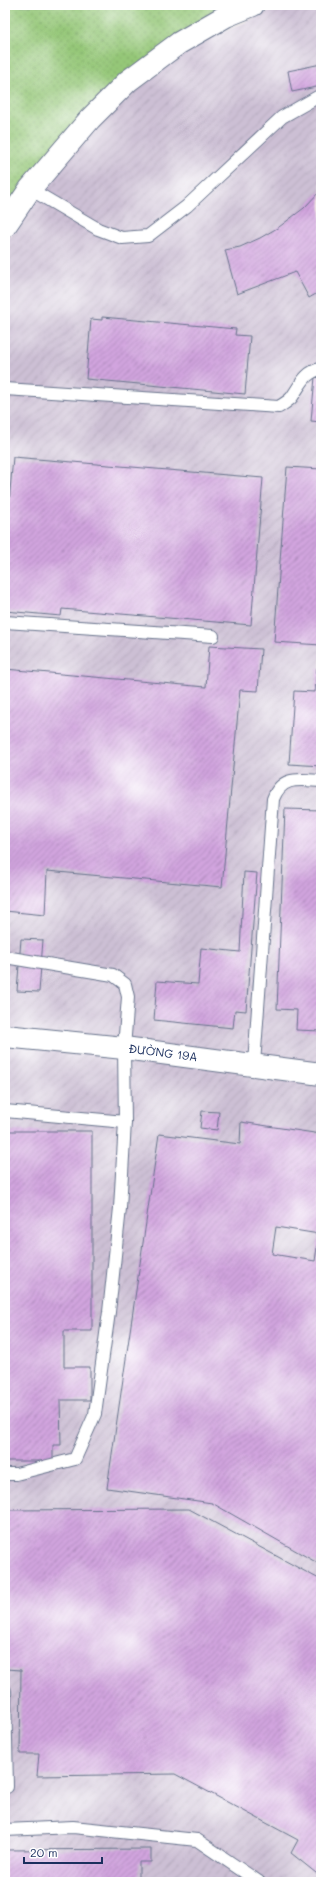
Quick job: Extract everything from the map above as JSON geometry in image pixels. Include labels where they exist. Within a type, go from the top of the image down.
[{"type":"street","points":[[5,226],[30,189],[90,120],[128,81],[179,43],[226,16],[253,5]]},
{"type":"street","name":"ĐƯỜNG 19A","points":[[5,1036],[124,1048],[321,1074]]},
{"type":"lane","points":[[30,189],[98,229],[122,238],[148,236],[186,206],[282,117],[321,96]]},
{"type":"lane","points":[[5,389],[279,407],[291,398],[301,382],[312,371],[321,369]]},
{"type":"lane","points":[[5,622],[213,636]]},
{"type":"lane","points":[[254,1064],[273,799],[278,788],[292,780],[321,781]]},
{"type":"lane","points":[[5,957],[114,975],[125,984],[128,997],[124,1048],[125,1122],[120,1208],[109,1312],[95,1414],[75,1459],[16,1474],[5,1474]]},
{"type":"lane","points":[[5,1111],[125,1122]]},
{"type":"lane","points":[[5,1691],[7,1787]]},
{"type":"lane","points":[[5,1830],[73,1827],[197,1840],[260,1882]]},
{"type":"shaded area","points":[[281,5],[321,5],[321,1882],[5,1882],[5,243],[31,197],[94,124],[190,47]]},
{"type":"green space","points":[[5,5],[253,5],[180,39],[5,219]]},
{"type":"building","points":[[321,64],[321,86],[292,92],[288,71]]},
{"type":"building","points":[[321,190],[321,291],[309,298],[295,272],[237,294],[225,250],[240,247],[279,227],[304,208]]},
{"type":"building","points":[[102,317],[236,329],[235,335],[250,336],[245,394],[86,379],[91,319],[102,320]]},
{"type":"building","points":[[315,377],[321,378],[321,422],[311,421]]},
{"type":"building","points":[[13,457],[263,478],[251,625],[62,609],[61,616],[5,611],[5,549]]},
{"type":"building","points":[[287,467],[321,469],[321,645],[274,642]]},
{"type":"building","points":[[209,646],[261,649],[258,691],[240,690],[222,887],[47,871],[45,915],[5,911],[5,669],[206,687]]},
{"type":"building","points":[[317,668],[321,669],[321,766],[289,764],[294,691],[315,692]]},
{"type":"building","points":[[285,809],[321,810],[321,1031],[296,1030],[297,1010],[277,1009]]},
{"type":"building","points":[[244,872],[257,873],[246,1011],[235,1010],[233,1028],[154,1020],[157,981],[198,984],[201,948],[240,952]]},
{"type":"building","points":[[21,939],[43,940],[39,992],[17,991]]},
{"type":"building","points":[[202,1111],[219,1112],[217,1130],[200,1128]]},
{"type":"building","points":[[241,1122],[321,1134],[321,1565],[212,1503],[107,1488],[159,1134],[240,1144]],"holes":[[[276,1227],[319,1234],[315,1261],[272,1254]]]},
{"type":"building","points":[[5,1131],[92,1131],[92,1331],[64,1331],[64,1367],[90,1367],[90,1400],[60,1400],[61,1445],[53,1445],[53,1461],[5,1461]]},
{"type":"building","points":[[189,1509],[321,1580],[321,1877],[291,1853],[298,1840],[175,1774],[37,1776],[39,1754],[20,1754],[21,1670],[5,1669],[5,1510]]},
{"type":"building","points":[[151,1849],[151,1862],[139,1862],[139,1882],[5,1882],[5,1850]]}]
